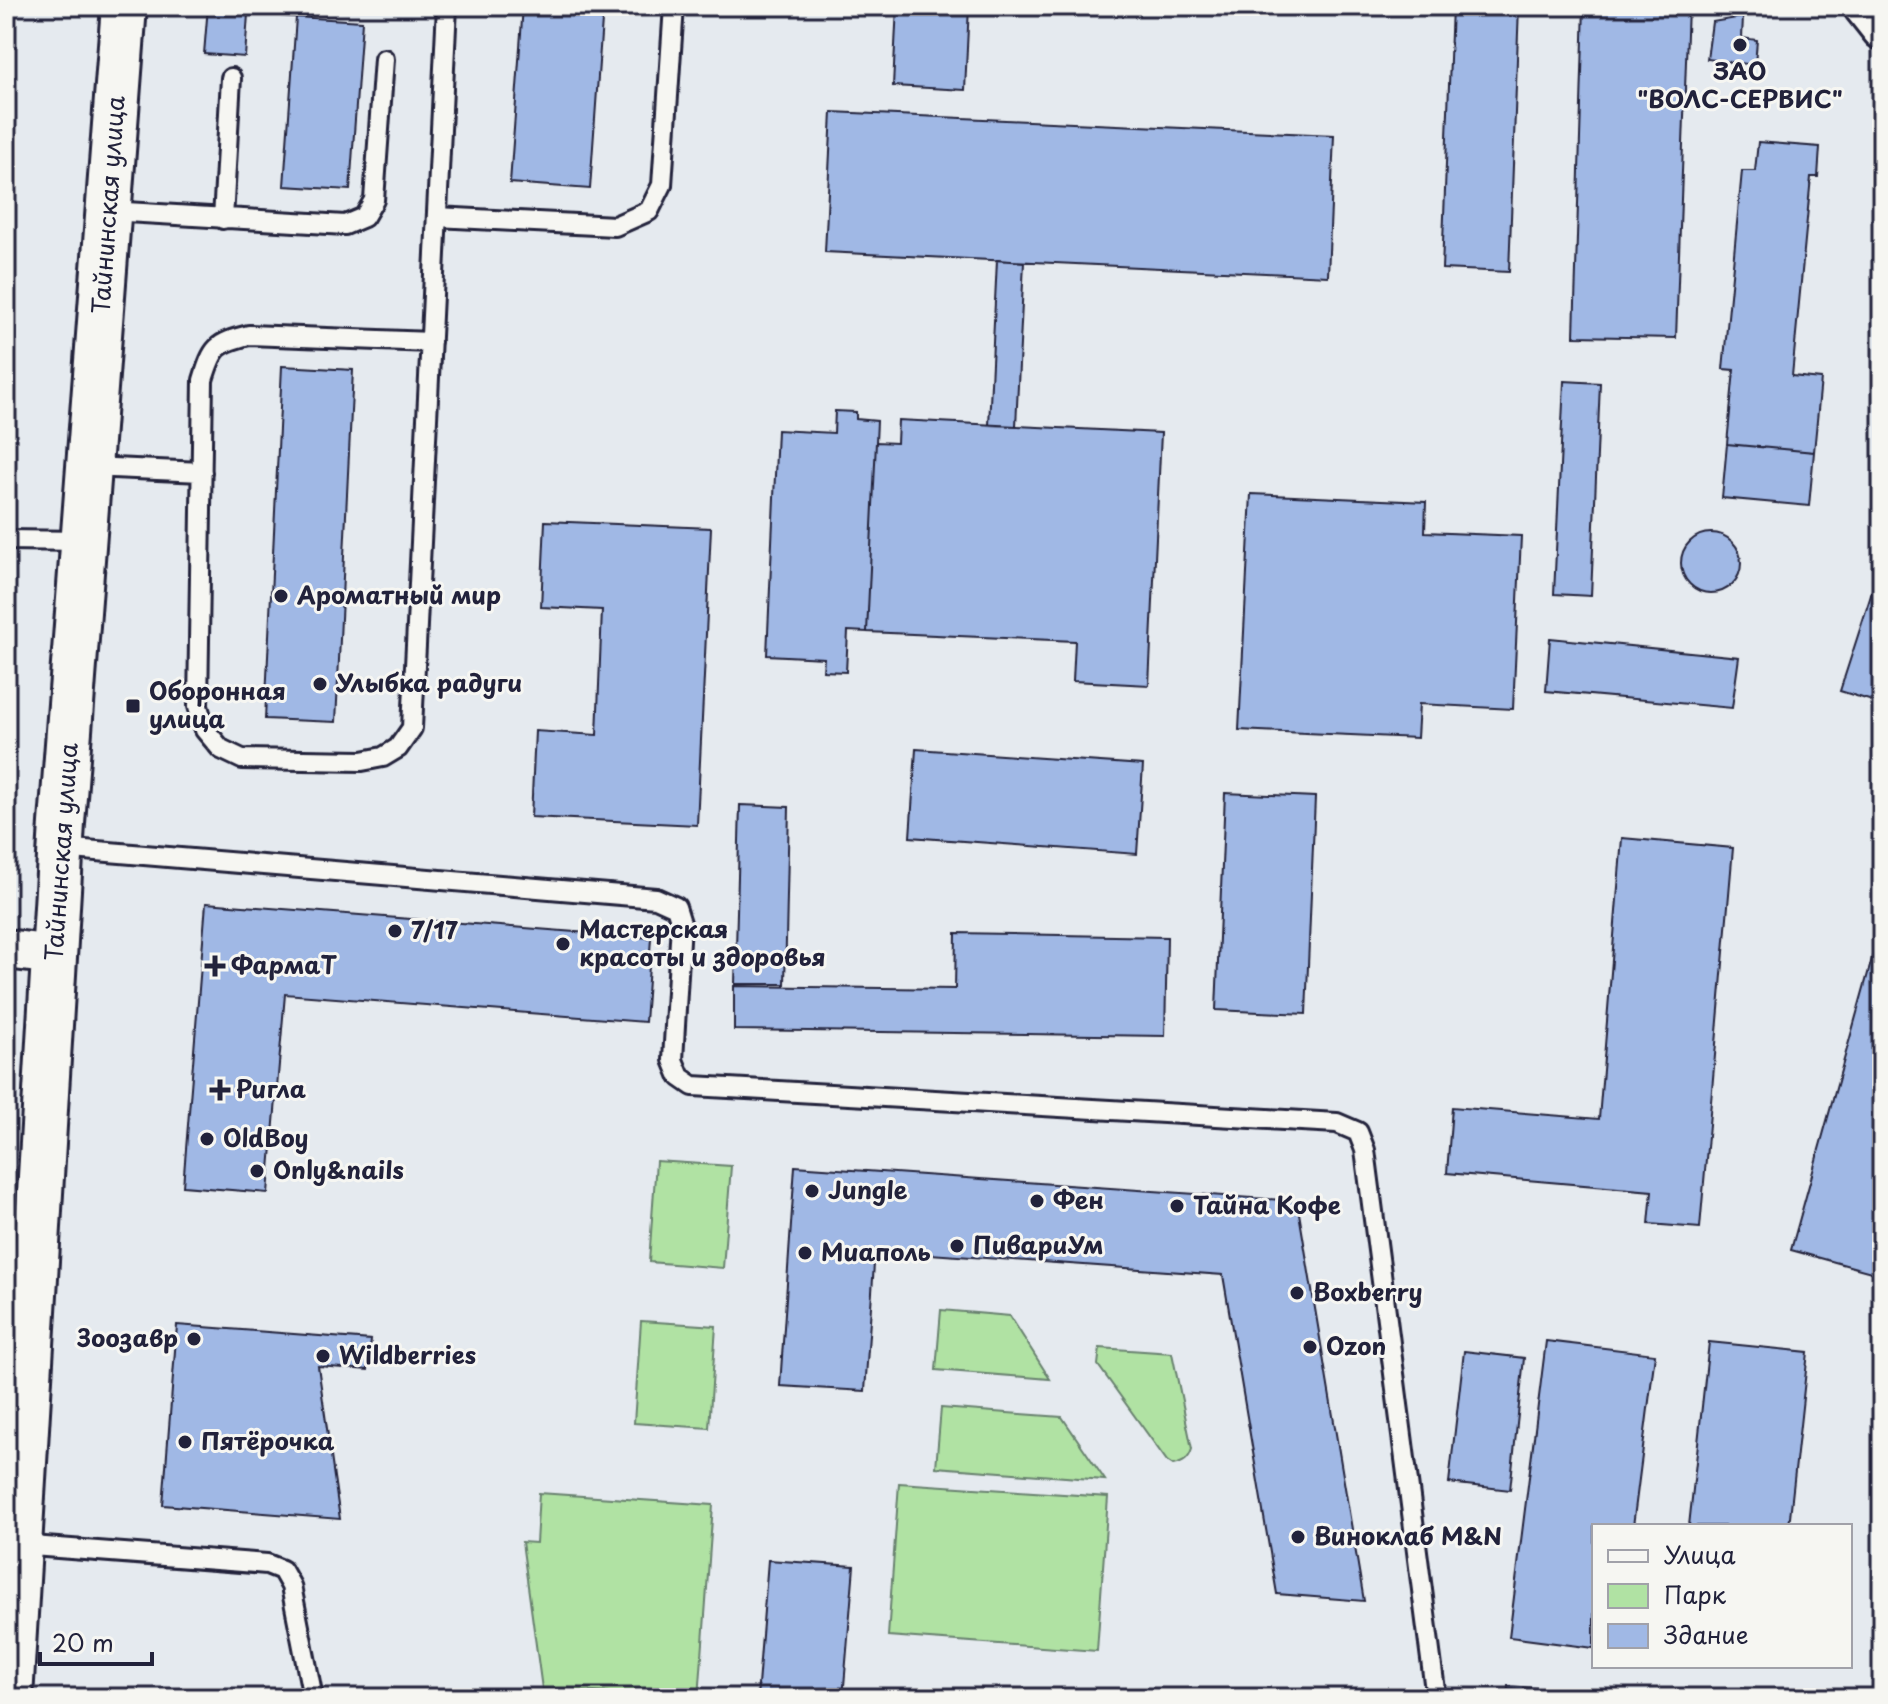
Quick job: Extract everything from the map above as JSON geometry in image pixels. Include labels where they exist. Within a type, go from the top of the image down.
[{"type":"main road","name":"Тайнинская улица","points":[[10,1698],[14,1563],[61,848],[124,6]]},
{"type":"street","points":[[1863,6],[1882,30]]},
{"type":"street","points":[[6,949],[54,955]]},
{"type":"lane","points":[[431,342],[249,335],[223,342],[210,355],[203,380],[198,706],[205,730],[221,749],[242,759],[362,761],[383,757],[398,748],[412,728],[431,342],[447,6]]},
{"type":"lane","points":[[437,217],[615,226],[649,211],[662,185],[674,6]]},
{"type":"lane","points":[[109,211],[345,225],[364,217],[374,200],[384,59]]},
{"type":"lane","points":[[223,219],[231,78]]},
{"type":"lane","points":[[90,467],[202,472]]},
{"type":"lane","points":[[6,540],[84,541]]},
{"type":"lane","points":[[61,848],[656,898],[676,907],[681,923],[673,1060],[680,1077],[693,1086],[1337,1123],[1358,1132],[1365,1150],[1436,1698]]},
{"type":"lane","points":[[14,1563],[267,1564],[282,1570],[291,1586],[313,1698]]},
{"type":"green space","points":[[656,1161],[731,1166],[723,1268],[649,1262]]},
{"type":"green space","points":[[941,1310],[1010,1316],[1050,1379],[936,1370]]},
{"type":"green space","points":[[641,1321],[716,1326],[709,1428],[634,1423]]},
{"type":"green space","points":[[1100,1348],[1172,1353],[1192,1449],[1186,1460],[1173,1465],[1167,1461],[1098,1365]]},
{"type":"green space","points":[[941,1408],[1062,1417],[1105,1480],[936,1467]]},
{"type":"green space","points":[[899,1483],[1108,1497],[1097,1651],[888,1636]]},
{"type":"green space","points":[[539,1493],[713,1505],[699,1698],[542,1689],[522,1542],[536,1543]]},
{"type":"building","points":[[208,6],[311,6],[310,18],[248,14],[245,57],[204,54]]},
{"type":"building","points":[[523,6],[603,6],[590,189],[510,183]]},
{"type":"building","points":[[897,6],[969,6],[965,90],[893,86]]},
{"type":"building","points":[[1452,6],[1519,6],[1509,272],[1442,269]]},
{"type":"building","points":[[1584,6],[1688,6],[1676,338],[1574,336]]},
{"type":"building","points":[[296,17],[362,21],[350,190],[284,186]]},
{"type":"building","points":[[1743,17],[1742,38],[1757,40],[1755,65],[1707,59],[1712,22]]},
{"type":"building","points":[[832,112],[1334,135],[1328,276],[825,252]]},
{"type":"building","points":[[1758,142],[1820,147],[1818,177],[1811,177],[1792,376],[1821,379],[1814,452],[1727,444],[1734,370],[1723,369],[1742,171],[1755,171]]},
{"type":"building","points":[[997,260],[1024,262],[1016,426],[989,425]]},
{"type":"building","points":[[282,366],[353,370],[336,722],[265,719]]},
{"type":"building","points":[[1564,381],[1600,383],[1591,596],[1554,594]]},
{"type":"building","points":[[835,411],[856,412],[856,419],[877,421],[867,632],[848,631],[846,672],[823,671],[824,658],[767,655],[777,430],[834,433]]},
{"type":"building","points":[[898,420],[1161,433],[1149,685],[1073,681],[1075,641],[867,632],[876,442],[897,443]]},
{"type":"building","points":[[1727,444],[1814,452],[1809,506],[1722,498]]},
{"type":"building","points":[[1251,494],[1426,502],[1425,532],[1521,536],[1513,709],[1419,704],[1417,738],[1239,730]]},
{"type":"building","points":[[545,521],[711,528],[697,825],[531,817],[535,731],[597,735],[602,610],[541,607]]},
{"type":"building","points":[[1711,533],[1722,535],[1732,542],[1739,552],[1739,574],[1732,584],[1722,591],[1711,593],[1700,591],[1690,584],[1683,574],[1681,563],[1683,552],[1690,542],[1700,535]]},
{"type":"building","points":[[1882,561],[1882,704],[1840,691]]},
{"type":"building","points":[[1550,638],[1739,657],[1732,708],[1546,691]]},
{"type":"building","points":[[916,749],[1143,765],[1137,854],[910,837]]},
{"type":"building","points":[[1225,793],[1315,797],[1306,1014],[1216,1010]]},
{"type":"building","points":[[740,805],[789,807],[785,984],[735,984]]},
{"type":"building","points":[[1622,838],[1733,848],[1700,1228],[1649,1224],[1652,1191],[1447,1173],[1452,1107],[1599,1119]]},
{"type":"building","points":[[206,903],[651,938],[645,1022],[285,994],[268,1193],[183,1186]]},
{"type":"building","points":[[1882,923],[1882,1275],[1791,1250]]},
{"type":"building","points":[[956,933],[1167,937],[1165,1036],[734,1030],[734,986],[955,989]]},
{"type":"building","points":[[795,1166],[1297,1201],[1364,1601],[1277,1594],[1223,1275],[875,1250],[865,1391],[780,1386]]},
{"type":"building","points":[[177,1325],[371,1340],[368,1370],[318,1366],[340,1519],[163,1505]]},
{"type":"building","points":[[1546,1341],[1655,1354],[1633,1524],[1592,1524],[1592,1648],[1509,1637]]},
{"type":"building","points":[[1709,1342],[1808,1352],[1789,1524],[1689,1524]]},
{"type":"building","points":[[1464,1351],[1524,1358],[1510,1490],[1449,1483]]},
{"type":"building","points":[[768,1560],[854,1566],[843,1698],[757,1698]]},
{"type":"building","points":[[1508,1686],[1669,1698],[1507,1698]]},
{"type":"place","name":"ЗАО \"ВОЛС-СЕРВИС\"","points":[[1740,45]]},
{"type":"place","name":"Ароматный мир","points":[[281,596]]},
{"type":"place","name":"Улыбка радуги","points":[[320,684]]},
{"type":"place","name":"Оборонная улица","points":[[133,706]]},
{"type":"place","name":"7/17","points":[[395,931]]},
{"type":"place","name":"Мастерская красоты и здоровья","points":[[563,944]]},
{"type":"place","name":"ФармаТ","points":[[215,966]]},
{"type":"place","name":"Ригла","points":[[220,1090]]},
{"type":"place","name":"OldBoy","points":[[207,1139]]},
{"type":"place","name":"Only&nails","points":[[257,1171]]},
{"type":"place","name":"Jungle","points":[[812,1191]]},
{"type":"place","name":"Фен","points":[[1037,1201]]},
{"type":"place","name":"Тайна Кофе","points":[[1177,1206]]},
{"type":"place","name":"ПивариУм","points":[[957,1246]]},
{"type":"place","name":"Миаполь","points":[[805,1253]]},
{"type":"place","name":"Boxberry","points":[[1297,1293]]},
{"type":"place","name":"Зоозавр","points":[[194,1339]]},
{"type":"place","name":"Ozon","points":[[1310,1347]]},
{"type":"place","name":"Wildberries","points":[[323,1356]]},
{"type":"place","name":"Пятёрочка","points":[[185,1442]]},
{"type":"place","name":"Виноклаб М&N","points":[[1298,1537]]}]
